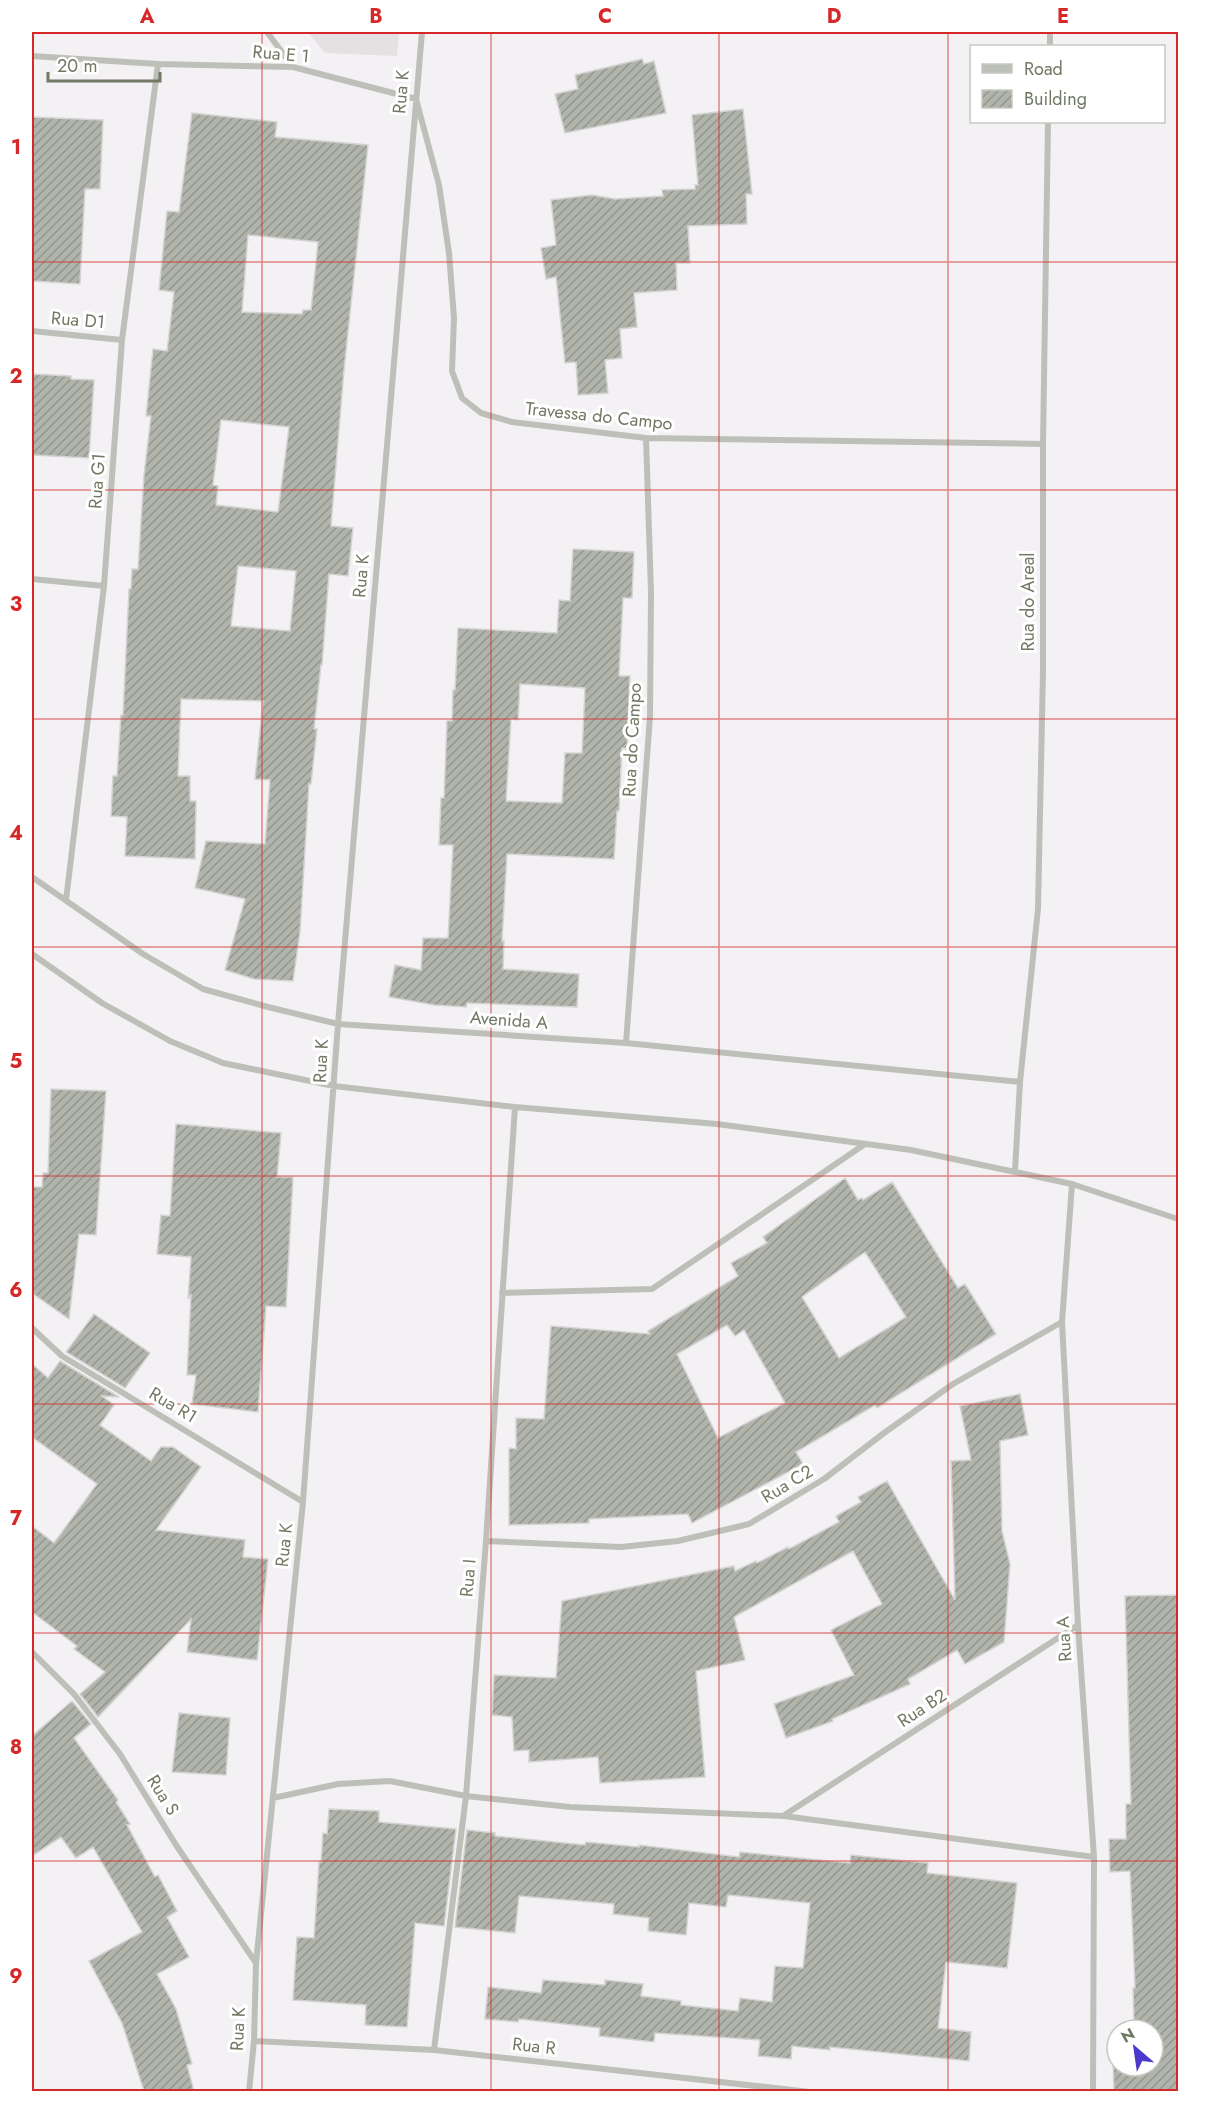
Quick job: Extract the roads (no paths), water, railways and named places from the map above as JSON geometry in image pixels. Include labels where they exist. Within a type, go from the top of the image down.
[{"type":"street","points":[[267,32],[293,67]]},
{"type":"street","name":"Rua K","points":[[249,2091],[254,2041],[256,1963],[303,1502],[338,1023],[422,32]]},
{"type":"street","name":"Rua E 1","points":[[32,56],[158,64],[293,67],[416,99]]},
{"type":"street","name":"Rua G1","points":[[66,900],[104,586],[122,340],[158,64]]},
{"type":"street","name":"Travessa do Campo","points":[[416,99],[439,185],[449,253],[454,318],[452,371],[462,398],[481,413],[512,422],[646,438],[1043,444]]},
{"type":"street","name":"Rua do Areal","points":[[1015,1171],[1020,1082],[1038,909],[1043,671],[1043,444],[1048,123]]},
{"type":"street","name":"Rua D1","points":[[32,331],[122,340]]},
{"type":"street","name":"Rua do Campo","points":[[626,1042],[650,716],[651,592],[646,438]]},
{"type":"street","points":[[32,579],[104,586]]},
{"type":"street","name":"Avenida A","points":[[32,877],[144,954],[203,989],[338,1023],[626,1042],[1020,1082]]},
{"type":"street","points":[[32,954],[102,1003],[170,1041],[222,1063],[334,1086],[515,1107],[717,1124],[911,1150],[1072,1184],[1179,1219]]},
{"type":"street","name":"Rua I","points":[[434,2050],[466,1796],[486,1541],[515,1107]]},
{"type":"street","points":[[502,1293],[652,1288],[866,1144]]},
{"type":"street","name":"Rua A","points":[[1072,1184],[1062,1322],[1078,1625],[1094,1857],[1094,2091]]},
{"type":"street","name":"Rua C2","points":[[486,1541],[621,1547],[678,1541],[749,1524],[824,1479],[953,1384],[1062,1322]]},
{"type":"street","name":"Rua R1","points":[[32,1328],[62,1356],[303,1502]]},
{"type":"street","name":"Rua B2","points":[[783,1816],[1078,1625]]},
{"type":"street","name":"Rua S","points":[[32,1652],[74,1694],[120,1754],[176,1845],[256,1963]]},
{"type":"street","points":[[273,1798],[338,1784],[390,1781],[466,1796],[570,1807],[783,1816],[1094,1857]]},
{"type":"street","name":"Rua R","points":[[254,2041],[434,2050],[743,2088],[810,2091]]}]
